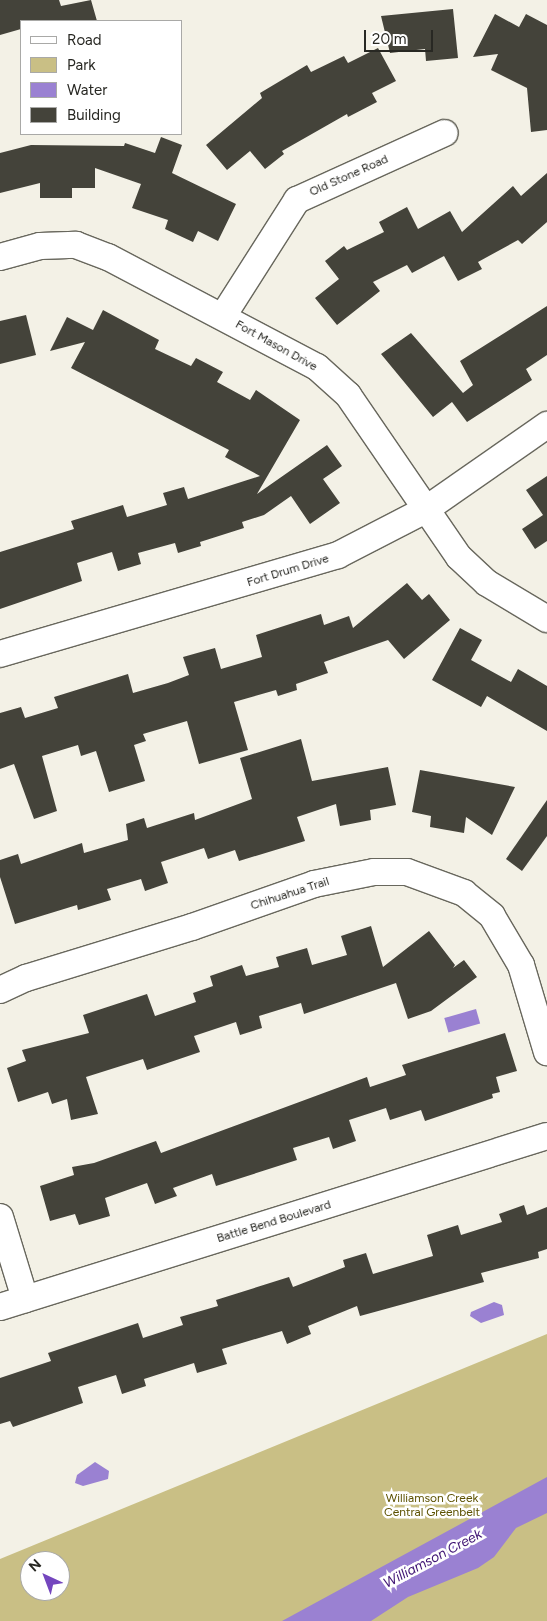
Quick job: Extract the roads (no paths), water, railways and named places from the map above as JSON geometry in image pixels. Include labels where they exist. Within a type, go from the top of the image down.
[{"type":"street","name":"Old Stone Road","points":[[223,316],[296,200],[445,133]]},
{"type":"street","name":"Fort Mason Drive","points":[[0,257],[40,246],[76,245],[108,257],[317,366],[348,395],[459,558],[487,583],[547,619]]},
{"type":"street","name":"Fort Drum Drive","points":[[0,654],[338,555],[425,510],[547,425]]},
{"type":"street","name":"Chihuahua Trail","points":[[0,990],[26,978],[192,927],[314,884],[374,872],[407,872],[464,892],[492,916],[521,965],[547,1052]]},
{"type":"street","name":"Battle Bend Boulevard","points":[[0,1307],[547,1136]]},
{"type":"street","points":[[0,1217],[25,1300]]},
{"type":"water","points":[[476,1009],[480,1023],[448,1033],[444,1018]]},
{"type":"water","points":[[494,1302],[502,1305],[504,1315],[481,1323],[470,1316],[471,1312]]},
{"type":"water","points":[[95,1462],[109,1471],[108,1479],[83,1486],[75,1483],[77,1475]]},
{"type":"water","name":"Williamson Creek","points":[[547,1477],[547,1513],[516,1528],[494,1557],[478,1568],[408,1597],[371,1621],[282,1621]]},
{"type":"park label","name":"Williamson Creek Central Greenbelt","points":[[432,1506]]}]
